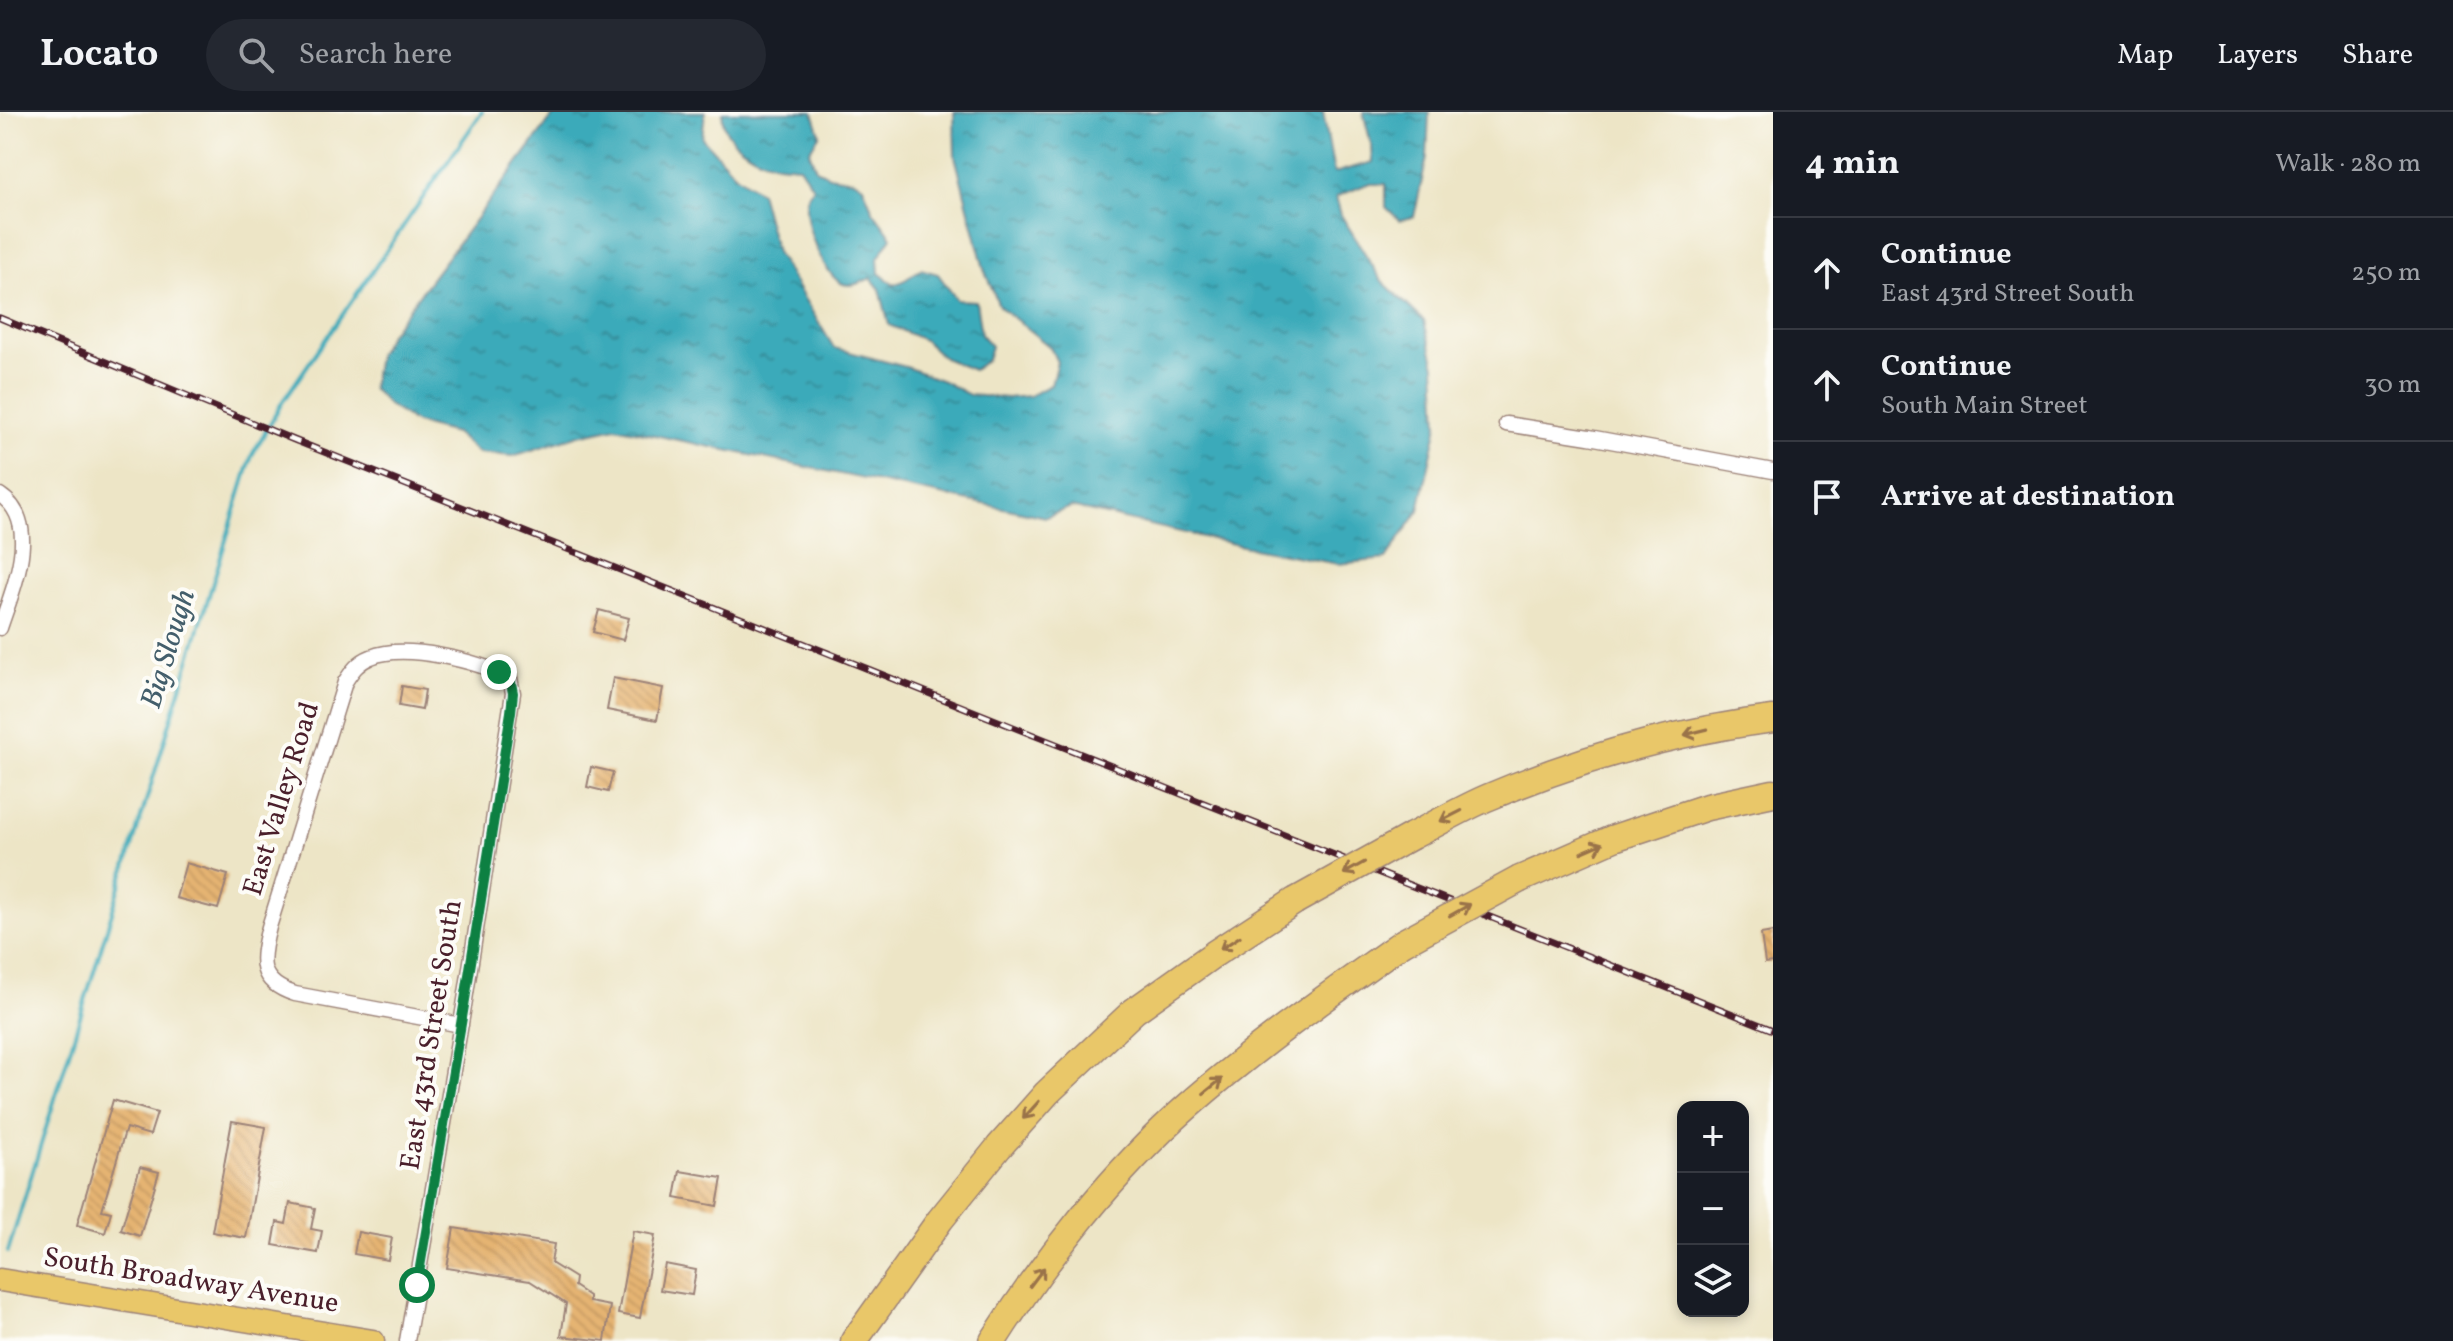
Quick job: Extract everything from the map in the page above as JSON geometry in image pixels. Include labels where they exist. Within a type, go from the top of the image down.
[{"type":"highway","points":[[854,1341],[940,1220],[1047,1093],[1134,1011],[1295,901],[1488,798],[1642,745],[1709,729],[1773,719]]},
{"type":"highway","points":[[993,1341],[1013,1309],[1079,1223],[1127,1167],[1187,1107],[1297,1018],[1402,943],[1520,879],[1641,829],[1707,807],[1773,793]]},
{"type":"main road","name":"South Broadway Avenue","points":[[0,1280],[373,1341]]},
{"type":"street","points":[[1506,424],[1773,471]]},
{"type":"street","points":[[0,495],[21,524],[23,538],[20,561],[0,628]]},
{"type":"street","name":"East 43rd Street South","points":[[357,664],[385,654],[425,654],[499,672],[510,678],[513,693],[407,1341]]},
{"type":"street","name":"East Valley Road","points":[[357,664],[345,682],[262,953],[264,971],[279,989],[314,999],[461,1025]]},
{"type":"water","points":[[556,112],[705,112],[702,138],[736,175],[760,192],[776,252],[834,348],[906,367],[969,395],[1007,398],[1029,396],[1051,385],[1057,362],[1050,347],[999,306],[984,269],[955,156],[954,112],[1323,112],[1334,173],[1373,162],[1363,112],[1429,112],[1427,157],[1414,217],[1399,220],[1386,207],[1386,184],[1367,184],[1336,197],[1341,215],[1382,281],[1424,321],[1435,366],[1438,425],[1419,510],[1386,559],[1338,564],[1071,507],[1046,517],[616,427],[513,456],[478,453],[455,433],[416,423],[388,405],[372,388],[377,356],[389,335]]},
{"type":"water","points":[[723,112],[813,112],[820,134],[809,151],[816,169],[829,176],[854,180],[863,186],[873,211],[892,237],[878,258],[879,273],[894,285],[921,269],[938,274],[957,300],[976,301],[981,335],[991,346],[987,360],[973,370],[944,358],[924,340],[889,325],[880,289],[871,278],[849,285],[834,277],[820,257],[810,231],[806,207],[813,187],[799,166],[773,163],[746,151],[726,130]]},
{"type":"building","points":[[599,610],[629,618],[623,640],[593,632]]},
{"type":"building","points":[[613,678],[663,688],[657,720],[607,710]]},
{"type":"building","points":[[402,686],[425,690],[422,710],[399,706]]},
{"type":"building","points":[[591,767],[613,772],[608,792],[587,787]]},
{"type":"building","points":[[186,863],[228,875],[218,909],[176,898]]},
{"type":"building","points":[[1773,932],[1773,962],[1765,963],[1761,934]]},
{"type":"building","points":[[113,1100],[157,1113],[150,1135],[126,1128],[102,1210],[111,1212],[105,1233],[77,1225]]},
{"type":"building","points":[[232,1121],[266,1127],[246,1238],[212,1232]]},
{"type":"building","points":[[140,1167],[159,1172],[140,1236],[121,1230]]},
{"type":"building","points":[[680,1171],[722,1178],[717,1206],[675,1198]]},
{"type":"building","points":[[290,1203],[315,1208],[311,1229],[322,1231],[318,1253],[273,1245],[277,1222],[286,1224]]},
{"type":"building","points":[[454,1228],[554,1244],[551,1263],[575,1278],[574,1286],[589,1296],[589,1302],[610,1306],[605,1341],[561,1336],[566,1304],[530,1281],[447,1268]]},
{"type":"building","points":[[633,1231],[655,1235],[640,1318],[618,1314]]},
{"type":"building","points":[[358,1232],[392,1238],[388,1260],[354,1254]]},
{"type":"building","points":[[665,1264],[696,1270],[692,1295],[660,1290]]},
{"type":"waterway","name":"Big Slough","points":[[8,1252],[252,455],[283,401],[482,112]]},
{"type":"railway","points":[[0,318],[294,440],[1773,1030]]},
{"type":"route","points":[[417,1285],[511,712],[513,693],[510,678],[499,672]]}]
